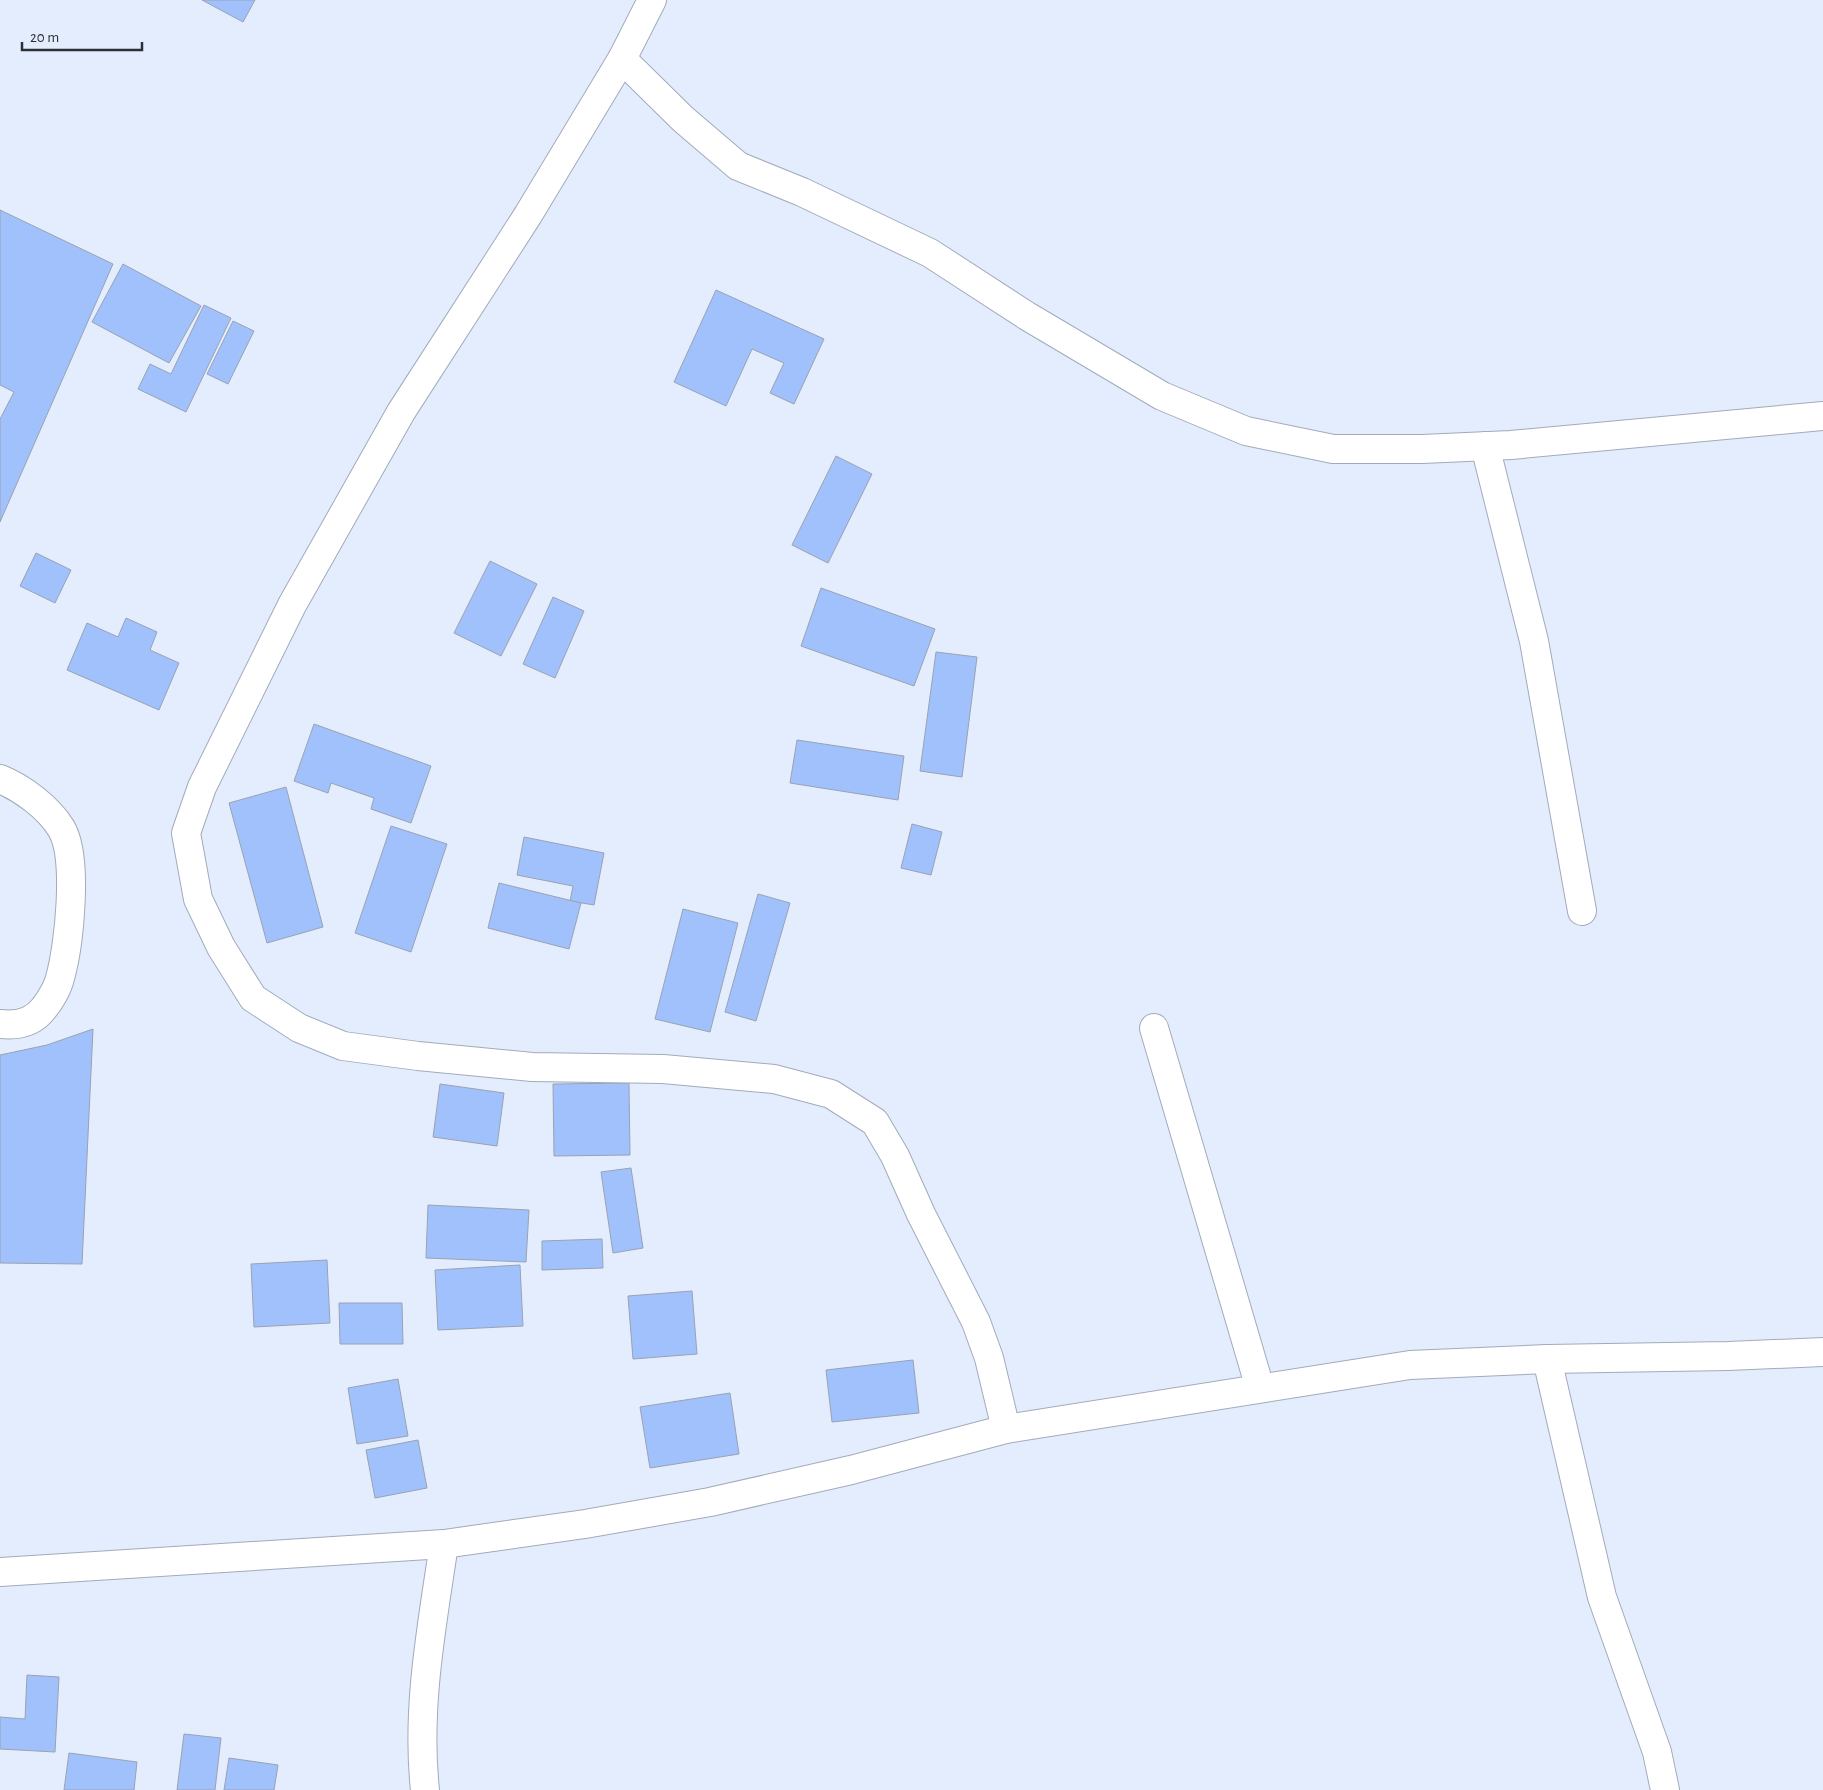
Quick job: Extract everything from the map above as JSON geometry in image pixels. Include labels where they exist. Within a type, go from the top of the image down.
[{"type":"street","points":[[652,0],[622,59],[528,215],[401,412],[292,605],[202,787],[186,833],[198,899],[221,947],[253,998],[299,1028],[343,1046],[418,1056],[532,1067],[663,1070],[774,1078],[831,1094],[875,1122],[895,1156],[976,1322],[989,1358],[1006,1429]]},
{"type":"street","points":[[622,59],[683,119],[738,166],[802,192],[930,253],[1027,316],[1162,396],[1246,431],[1333,449],[1422,449],[1484,446],[1823,416]]},
{"type":"street","points":[[1484,446],[1534,642],[1582,911]]},
{"type":"street","points":[[0,778],[13,784],[44,809],[62,829],[69,854],[71,894],[60,980],[44,1009],[26,1023],[0,1024]]},
{"type":"street","points":[[1154,1028],[1260,1388]]},
{"type":"street","points":[[0,1572],[444,1544],[585,1524],[710,1502],[851,1470],[1006,1429],[1410,1366],[1547,1359],[1728,1356],[1823,1352]]},
{"type":"street","points":[[1547,1359],[1602,1597],[1657,1752],[1665,1790]]},
{"type":"street","points":[[425,1790],[422,1764],[424,1697],[444,1544]]},
{"type":"building","points":[[202,0],[255,0],[243,22]]},
{"type":"building","points":[[0,210],[113,264],[0,522],[0,419],[14,392],[0,385]]},
{"type":"building","points":[[123,264],[201,306],[169,363],[92,322]]},
{"type":"building","points":[[716,290],[824,339],[794,404],[770,393],[784,363],[752,349],[726,406],[674,382]]},
{"type":"building","points":[[204,305],[231,318],[186,412],[138,389],[150,364],[171,374]]},
{"type":"building","points":[[233,321],[254,331],[228,384],[207,374]]},
{"type":"building","points":[[836,456],[872,474],[828,563],[792,545]]},
{"type":"building","points":[[36,553],[71,570],[55,603],[20,586]]},
{"type":"building","points":[[490,561],[537,584],[501,656],[454,633]]},
{"type":"building","points":[[821,588],[935,629],[914,686],[801,646]]},
{"type":"building","points":[[553,597],[584,611],[555,678],[523,664]]},
{"type":"building","points":[[126,618],[157,632],[150,650],[179,663],[159,710],[67,670],[87,623],[118,637]]},
{"type":"building","points":[[936,652],[977,657],[962,777],[920,771]]},
{"type":"building","points":[[314,724],[431,766],[411,823],[371,809],[374,798],[331,783],[328,793],[294,781]]},
{"type":"building","points":[[797,740],[904,756],[898,800],[790,783]]},
{"type":"building","points":[[286,787],[323,927],[267,943],[229,803]]},
{"type":"building","points":[[912,824],[942,832],[931,875],[901,868]]},
{"type":"building","points":[[391,826],[447,844],[411,952],[355,933]]},
{"type":"building","points":[[524,837],[604,853],[594,905],[570,901],[573,886],[517,875]]},
{"type":"building","points":[[499,883],[581,903],[569,949],[488,928]]},
{"type":"building","points":[[758,894],[790,903],[756,1021],[725,1012]]},
{"type":"building","points":[[683,909],[738,923],[710,1032],[655,1019]]},
{"type":"building","points":[[93,1029],[82,1264],[0,1263],[0,1055],[47,1045]]},
{"type":"building","points":[[629,1083],[630,1155],[554,1156],[553,1084]]},
{"type":"building","points":[[440,1084],[504,1093],[497,1146],[433,1137]]},
{"type":"building","points":[[631,1168],[643,1248],[613,1253],[601,1172]]},
{"type":"building","points":[[428,1205],[529,1210],[526,1262],[426,1258]]},
{"type":"building","points":[[602,1239],[603,1268],[542,1270],[542,1241]]},
{"type":"building","points":[[327,1260],[330,1323],[254,1327],[251,1264]]},
{"type":"building","points":[[520,1265],[523,1326],[438,1330],[435,1270]]},
{"type":"building","points":[[692,1291],[697,1354],[633,1359],[628,1296]]},
{"type":"building","points":[[339,1303],[402,1303],[403,1344],[340,1344]]},
{"type":"building","points":[[913,1360],[919,1413],[832,1422],[826,1370]]},
{"type":"building","points":[[398,1379],[408,1436],[357,1444],[348,1388]]},
{"type":"building","points":[[730,1393],[739,1454],[650,1468],[640,1407]]},
{"type":"building","points":[[418,1440],[427,1488],[375,1498],[366,1450]]},
{"type":"building","points":[[27,1675],[59,1677],[55,1752],[0,1749],[0,1717],[25,1719]]},
{"type":"building","points":[[184,1734],[221,1738],[215,1790],[177,1790]]},
{"type":"building","points":[[69,1753],[137,1762],[134,1790],[64,1790]]},
{"type":"building","points":[[229,1758],[278,1765],[274,1790],[224,1790]]}]
